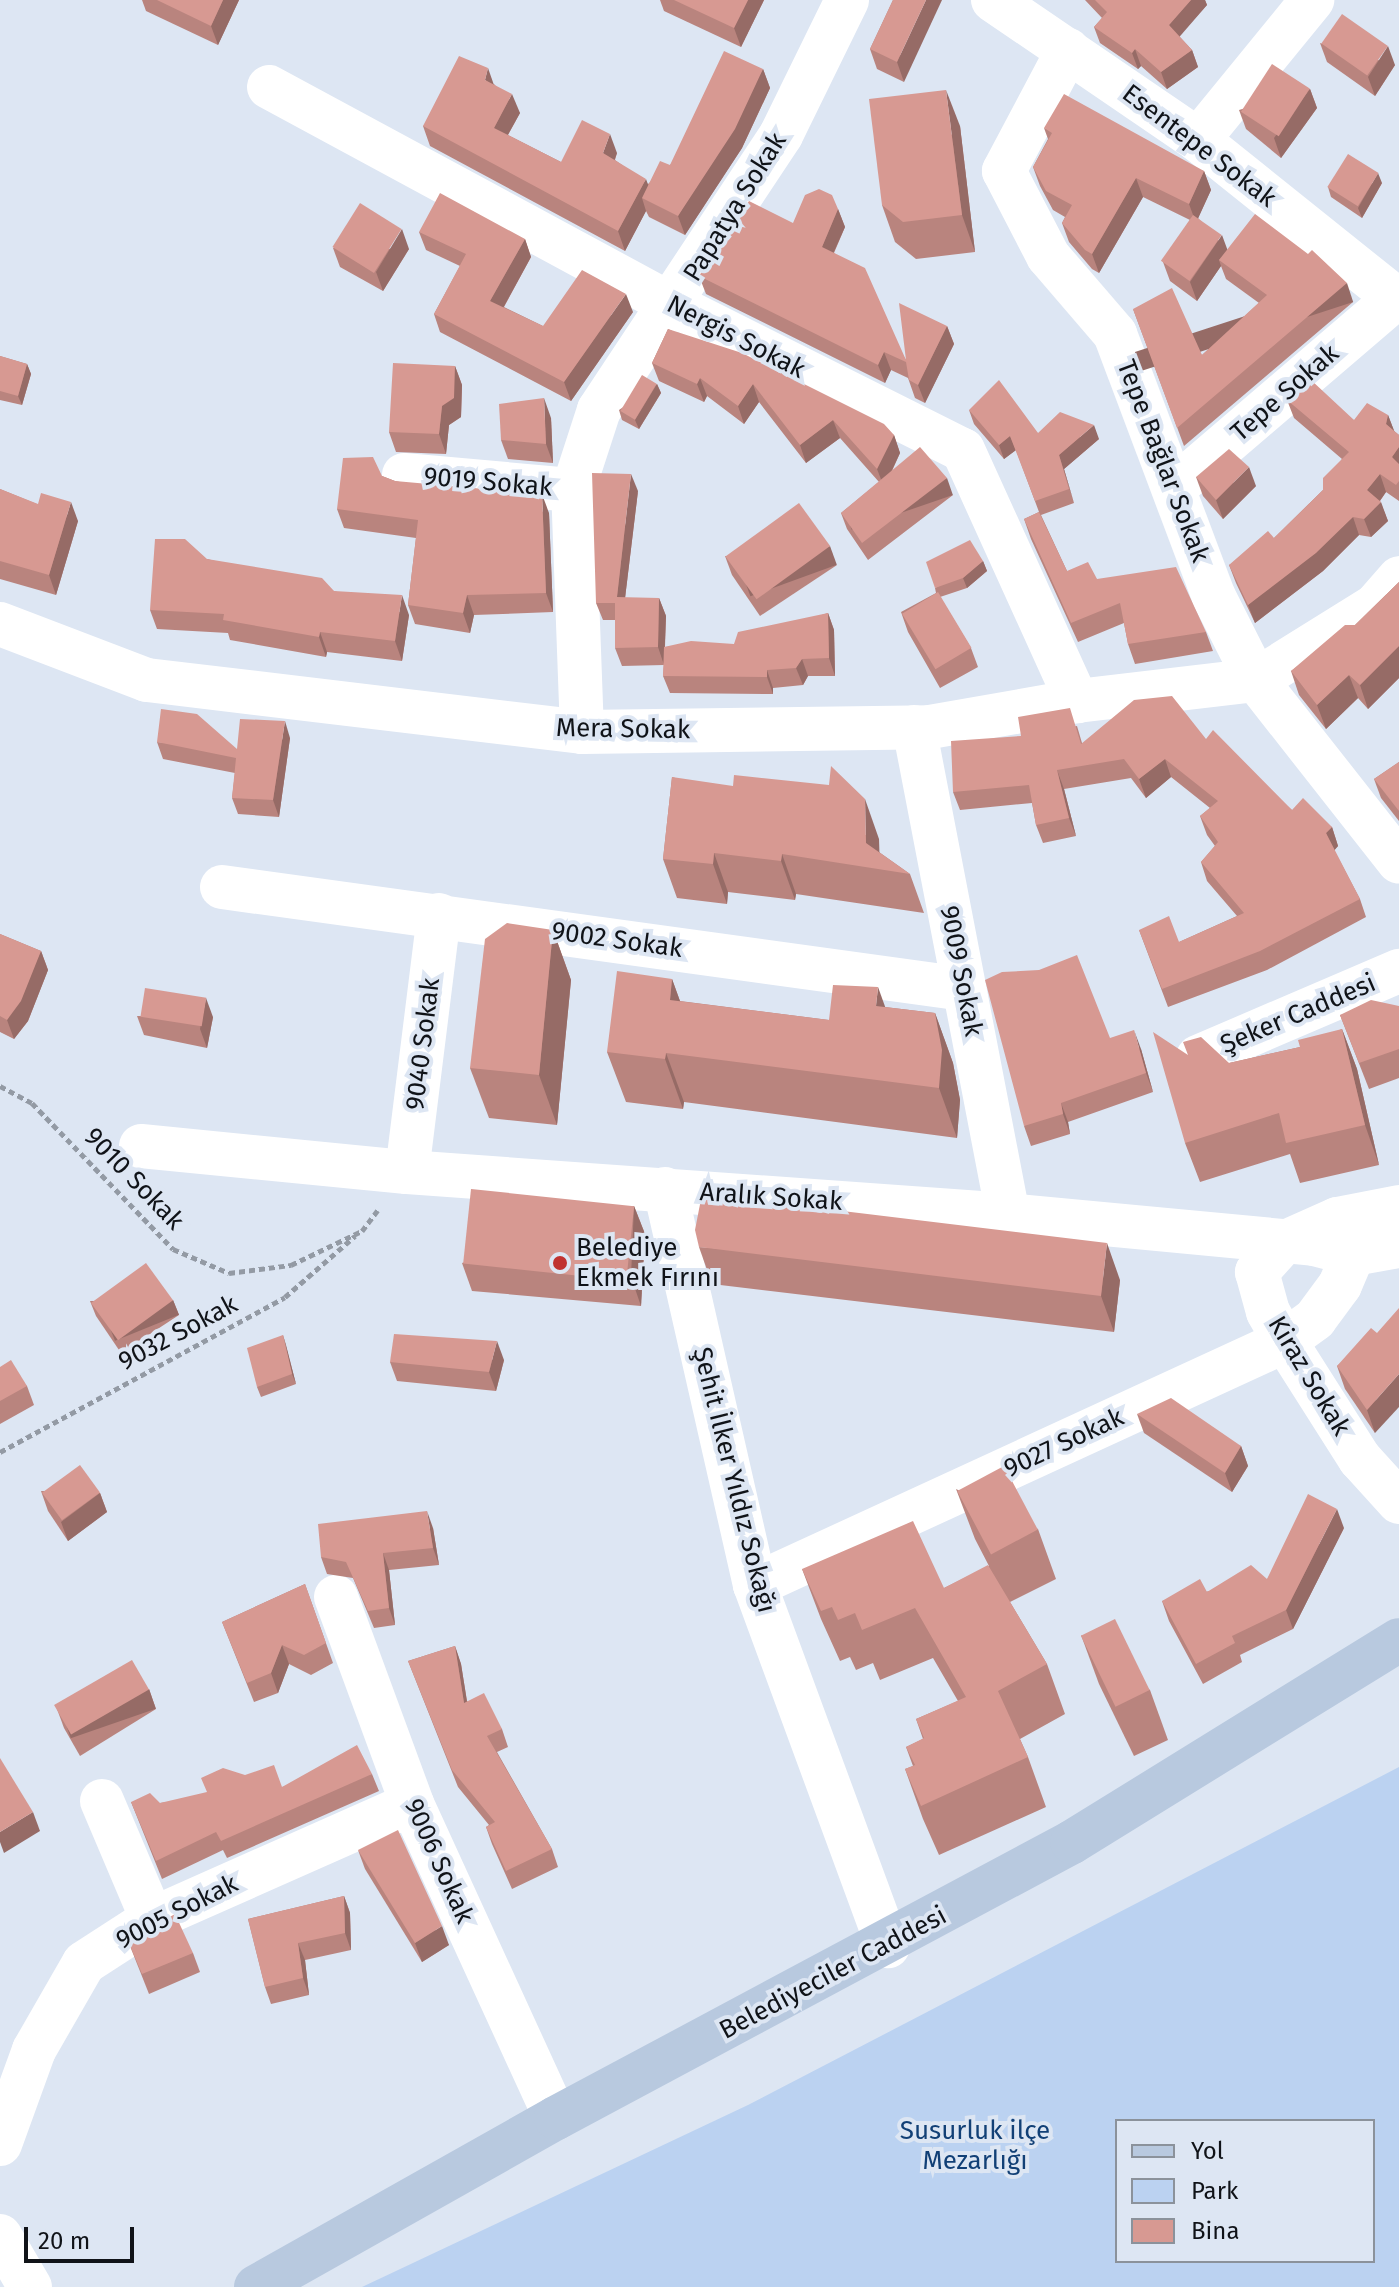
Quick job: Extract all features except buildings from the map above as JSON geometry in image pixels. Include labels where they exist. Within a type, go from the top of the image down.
[{"type":"street","name":"Papatya Sokak","points":[[582,732],[573,490],[599,410],[673,305],[781,135],[847,0]]},
{"type":"street","points":[[1198,140],[1312,0]]},
{"type":"street","name":"Esentepe Sokak","points":[[1019,6],[1068,50],[1198,140],[1398,299]]},
{"type":"street","name":"Tepe Bağlar Sokak","points":[[1068,50],[1004,171],[1048,256],[1115,334],[1214,597],[1256,680],[1399,862]]},
{"type":"street","name":"Nergis Sokak","points":[[269,87],[673,305],[963,450],[1077,701]]},
{"type":"street","name":"Tepe Sokak","points":[[1174,488],[1398,299]]},
{"type":"street","name":"9019 Sokak","points":[[404,475],[573,490]]},
{"type":"street","points":[[1256,680],[1375,606],[1399,578]]},
{"type":"street","name":"Mera Sokak","points":[[0,624],[147,680],[582,732],[914,727],[1077,701],[1256,680]]},
{"type":"street","name":"9009 Sokak","points":[[914,727],[1008,1215]]},
{"type":"street","name":"9002 Sokak","points":[[222,887],[964,989]]},
{"type":"street","name":"9040 Sokak","points":[[407,1172],[439,915]]},
{"type":"street","name":"Şeker Caddesi","points":[[1198,1057],[1399,971]]},
{"type":"street","name":"Aralık Sokak","points":[[141,1146],[407,1172],[1008,1215],[1314,1244],[1353,1254],[1399,1246]]},
{"type":"street","name":"Şehit İlker Yıldız Sokağı","points":[[665,1189],[755,1585],[888,1946]]},
{"type":"street","points":[[1283,1243],[1337,1219],[1399,1207]]},
{"type":"street","name":"Kiraz Sokak","points":[[1283,1243],[1257,1272],[1268,1312],[1360,1459],[1399,1502]]},
{"type":"street","name":"9027 Sokak","points":[[755,1585],[1285,1341],[1315,1319],[1340,1285],[1353,1254]]},
{"type":"street","name":"9006 Sokak","points":[[336,1597],[412,1804],[556,2118]]},
{"type":"street","name":"Belediyeciler Caddesi","points":[[256,2287],[556,2118],[888,1946],[1072,1842],[1399,1640]]},
{"type":"street","points":[[102,1801],[152,1919]]},
{"type":"street","name":"9005 Sokak","points":[[0,2144],[34,2050],[84,1963],[152,1919],[412,1804]]},
{"type":"street","points":[[0,2236],[30,2287]]},
{"type":"path","name":"9010 Sokak","points":[[0,1086],[32,1103],[173,1249],[229,1273],[291,1265],[362,1231],[407,1172]]},
{"type":"path","name":"9032 Sokak","points":[[0,1452],[285,1297],[362,1231]]},
{"type":"green space","name":"Susurluk ilçe Mezarlığı","points":[[1399,1767],[1399,2287],[362,2287],[748,2105]]},
{"type":"place","name":"Belediye Ekmek Fırını","points":[[560,1263]]}]
